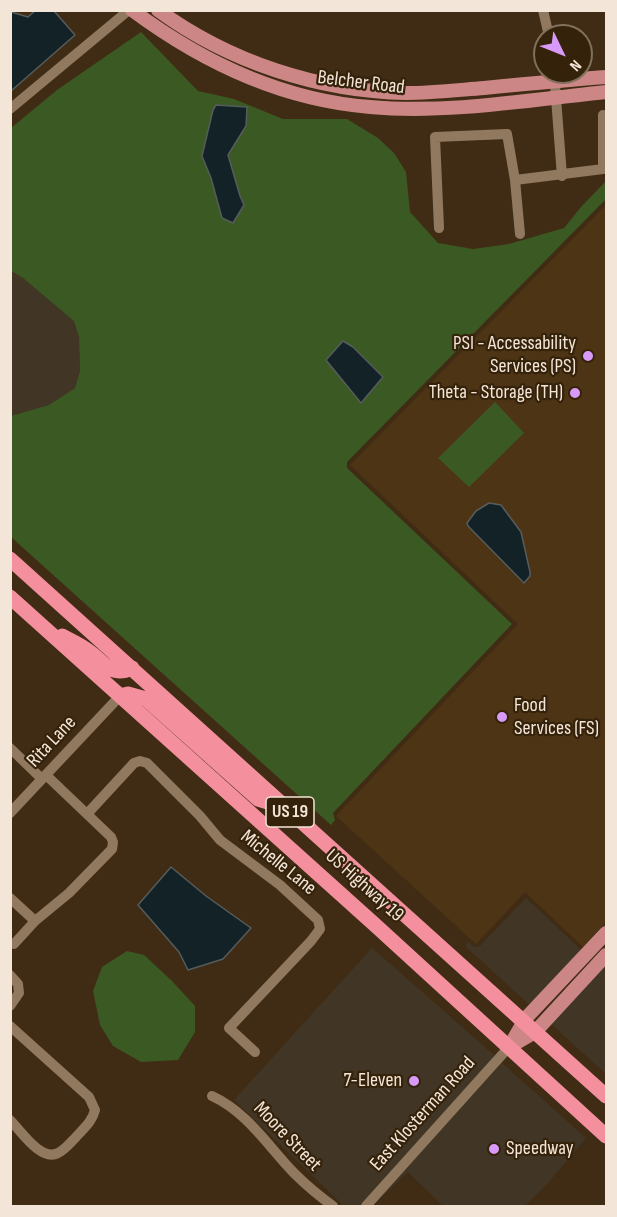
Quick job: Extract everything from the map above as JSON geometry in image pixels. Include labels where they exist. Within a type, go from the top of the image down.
[{"type":"highway","name":"US Highway 19","points":[[10,559],[606,1096]]},
{"type":"highway","name":"US Highway 19","points":[[10,597],[606,1136]]},
{"type":"highway","points":[[39,623],[91,652],[110,669],[123,672],[132,668]]},
{"type":"highway","points":[[120,696],[128,694],[146,699],[258,799],[284,807]]},
{"type":"main road","name":"Belcher Road","points":[[130,10],[178,43],[235,74],[275,88],[333,103],[405,109],[606,92]]},
{"type":"main road","name":"Belcher Road","points":[[158,10],[233,54],[297,77],[350,88],[418,92],[533,79]]},
{"type":"main road","name":"East Klosterman Road","points":[[529,1026],[606,933]]},
{"type":"main road","name":"East Klosterman Road","points":[[509,1047],[606,955]]},
{"type":"street","points":[[10,109],[130,10]]},
{"type":"street","points":[[555,84],[562,176]]},
{"type":"street","points":[[515,180],[562,176],[603,169],[603,115]]},
{"type":"street","points":[[439,228],[435,137],[507,134],[515,180],[520,234]]},
{"type":"street","name":"Rita Lane","points":[[10,813],[120,696]]},
{"type":"street","points":[[10,748],[87,814],[111,837],[113,842],[112,849],[82,880],[35,921],[14,944]]},
{"type":"street","name":"Michelle Lane","points":[[87,814],[135,763],[140,761],[147,763],[200,816],[220,840],[280,885],[318,920],[320,929],[311,941],[229,1028],[255,1052]]},
{"type":"street","points":[[10,898],[35,921]]},
{"type":"street","points":[[10,975],[18,984],[19,993],[10,1006]]},
{"type":"street","points":[[10,1026],[89,1097],[95,1110],[91,1121],[58,1154],[50,1155],[37,1149],[10,1120]]},
{"type":"street","name":"East Klosterman Road","points":[[366,1206],[509,1047]]},
{"type":"street","name":"Moore Street","points":[[212,1096],[236,1111],[260,1134],[293,1172],[333,1206]]},
{"type":"shaded area","points":[[36,10],[54,11],[75,35],[11,91],[11,12],[28,17]]},
{"type":"shaded area","points":[[216,105],[247,107],[246,126],[228,155],[244,205],[233,223],[222,218],[211,178],[202,156]]},
{"type":"shaded area","points":[[606,205],[606,922],[583,947],[525,892],[476,944],[336,816],[518,624],[350,465]]},
{"type":"shaded area","points":[[10,271],[23,278],[75,321],[79,337],[80,371],[75,388],[49,405],[11,416]]},
{"type":"shaded area","points":[[343,341],[353,347],[383,377],[361,403],[326,360]]},
{"type":"shaded area","points":[[489,503],[501,505],[521,532],[530,572],[530,576],[524,583],[468,526],[467,523],[476,511]]},
{"type":"shaded area","points":[[171,867],[206,896],[251,928],[223,959],[188,970],[179,952],[138,905]]},
{"type":"shaded area","points":[[526,898],[580,949],[584,950],[531,1006],[465,946],[469,942],[474,947],[479,947]]},
{"type":"shaded area","points":[[372,948],[495,1056],[360,1206],[344,1206],[234,1100]]},
{"type":"shaded area","points":[[606,962],[606,1074],[549,1022]]},
{"type":"shaded area","points":[[502,1063],[586,1138],[548,1183],[525,1206],[443,1206],[408,1172],[372,1206]]},
{"type":"green space","points":[[141,32],[198,91],[234,99],[283,119],[347,119],[378,138],[394,153],[406,172],[410,212],[438,243],[473,249],[509,244],[564,228],[606,181],[606,199],[347,462],[347,468],[512,624],[333,813],[335,820],[331,825],[11,537],[11,416],[49,405],[75,388],[80,371],[79,337],[74,321],[23,278],[11,271],[11,128],[57,90]],"holes":[[[246,126],[228,155],[240,196],[244,205],[211,178],[202,156],[208,134]]]},
{"type":"green space","points":[[495,402],[524,433],[469,487],[438,458]]},
{"type":"green space","points":[[127,951],[144,955],[195,1006],[195,1032],[178,1060],[141,1062],[113,1046],[100,1025],[93,991],[102,967]]},
{"type":"place","name":"PSI - Accessability Services (PS)","points":[[588,356]]},
{"type":"place","name":"Theta - Storage (TH)","points":[[575,393]]},
{"type":"place","name":"Food Services (FS)","points":[[502,717]]},
{"type":"place","name":"7-Eleven","points":[[414,1081]]},
{"type":"place","name":"Speedway","points":[[494,1149]]}]
